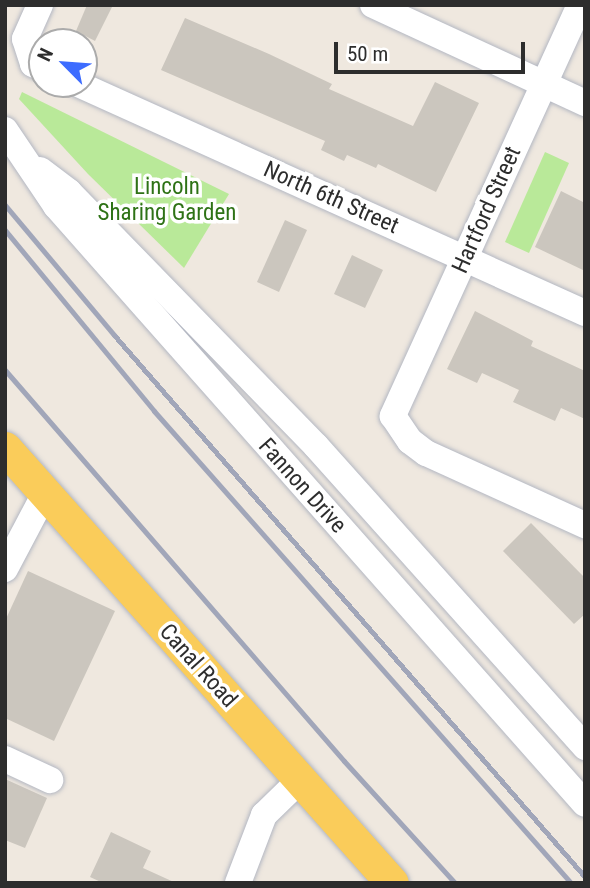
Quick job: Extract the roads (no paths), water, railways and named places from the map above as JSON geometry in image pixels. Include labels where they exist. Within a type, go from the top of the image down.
[{"type":"main road","name":"Canal Road","points":[[5,448],[44,495],[392,883]]},
{"type":"street","points":[[30,28],[40,5]]},
{"type":"street","points":[[373,5],[585,103]]},
{"type":"street","name":"Hartford Street","points":[[580,5],[393,416],[410,441],[426,453],[585,525]]},
{"type":"street","name":"North 6th Street","points":[[98,93],[585,313]]},
{"type":"street","name":"Fannon Drive","points":[[5,130],[28,160],[56,206],[129,291],[585,804]]},
{"type":"street","name":"Fannon Drive","points":[[28,160],[69,192],[316,446],[585,747]]},
{"type":"street","points":[[5,569],[44,495]]},
{"type":"street","points":[[5,759],[50,780]]},
{"type":"street","points":[[239,883],[264,816],[300,780]]},
{"type":"railway","points":[[5,205],[114,335],[585,877]]},
{"type":"railway","points":[[5,230],[154,411],[571,883]]},
{"type":"railway","points":[[5,370],[344,761],[455,883]]},
{"type":"park label","name":"Lincoln Sharing Garden","points":[[167,200]]}]
